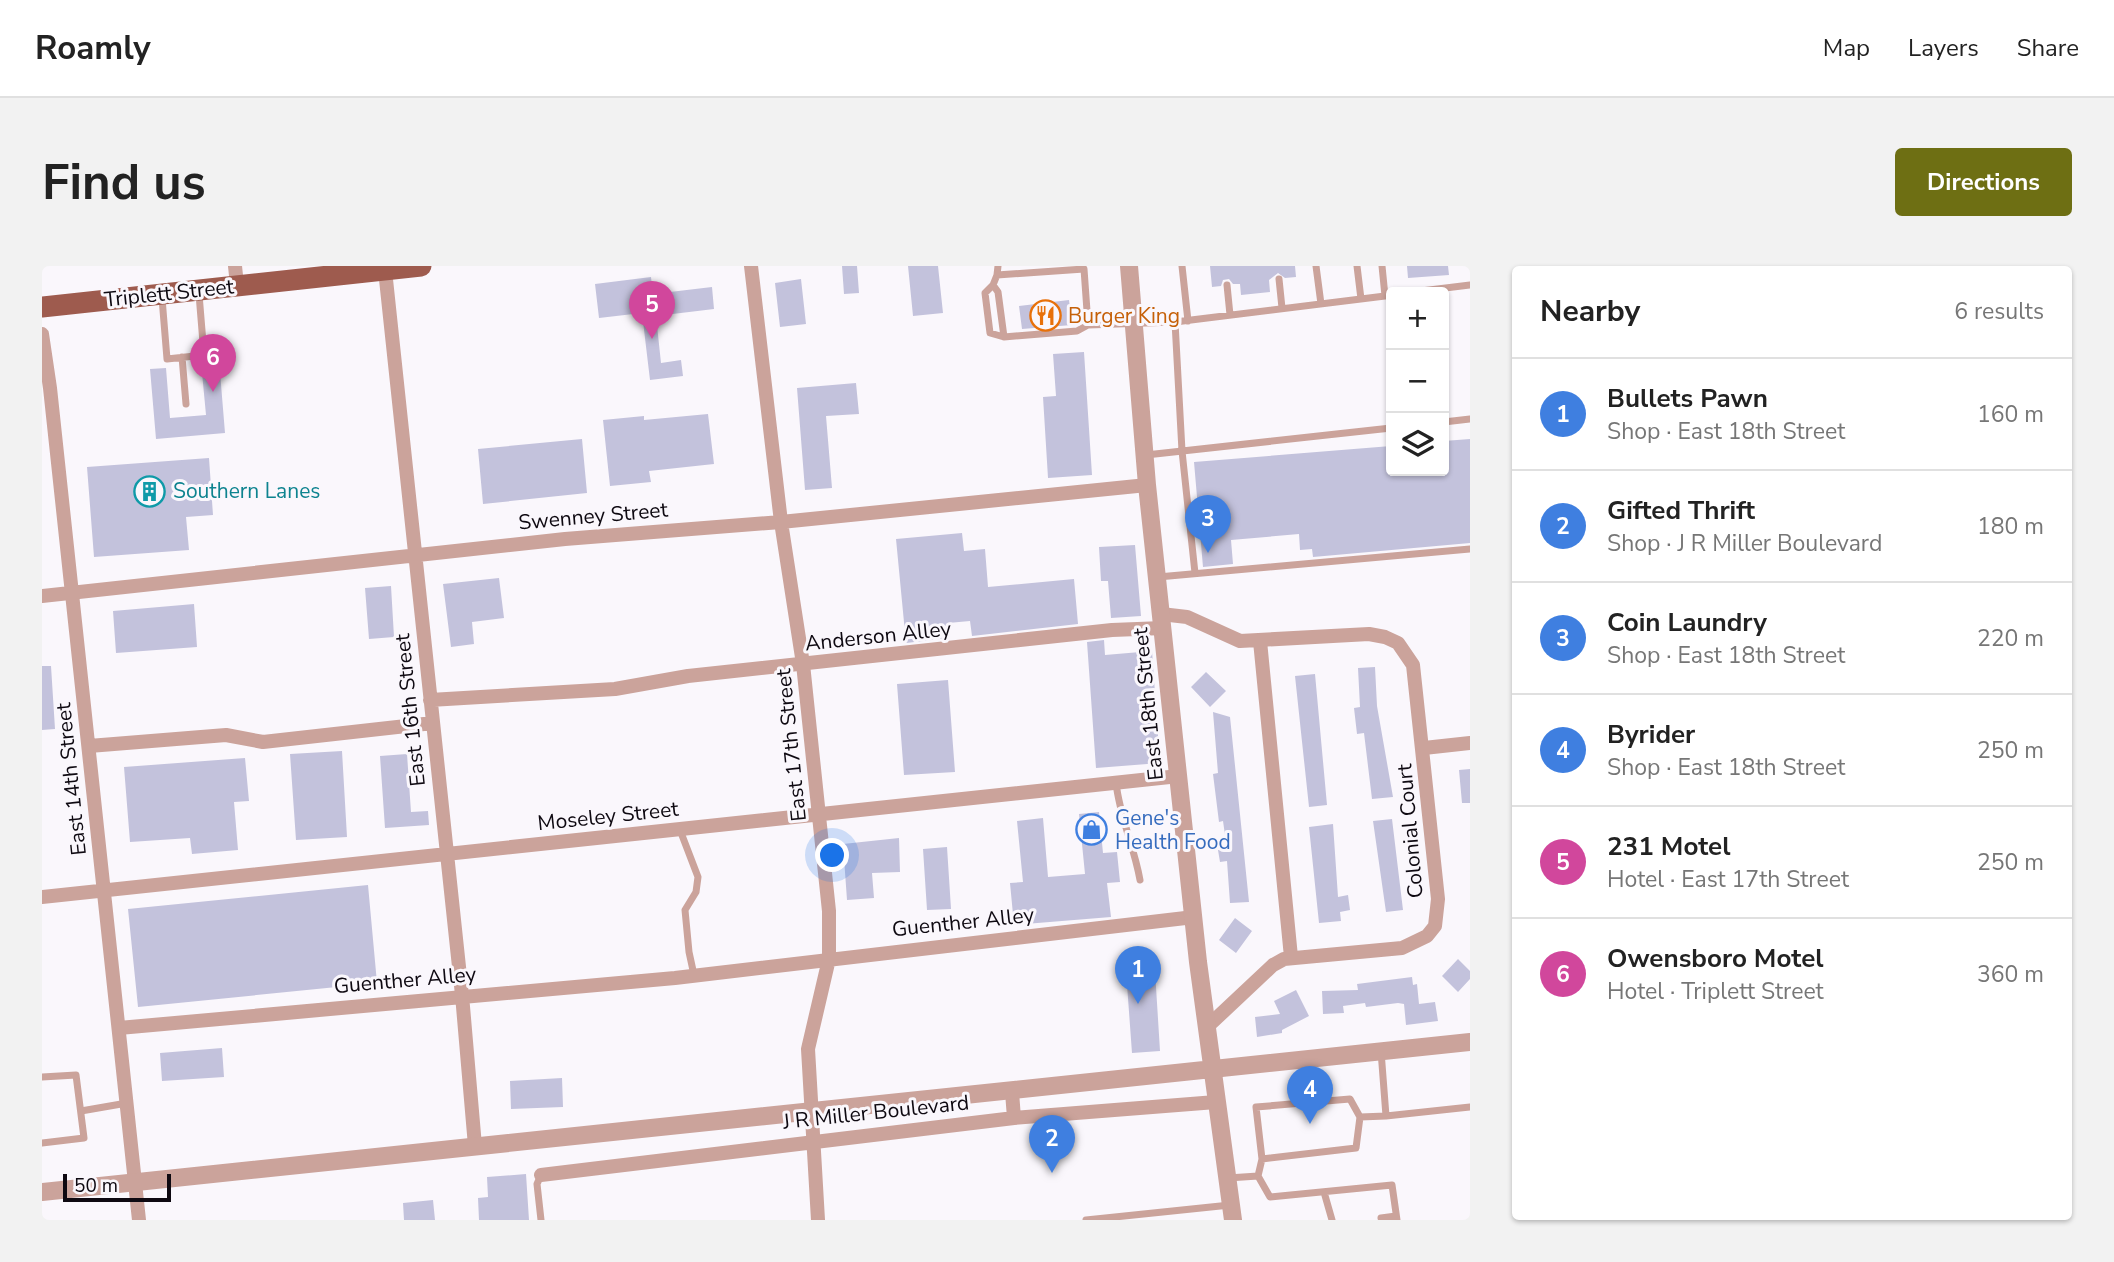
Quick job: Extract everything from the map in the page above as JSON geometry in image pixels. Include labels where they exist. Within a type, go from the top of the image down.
[{"type":"main road","name":"Triplett Street","points":[[42,307],[198,290],[236,276],[421,266]]},
{"type":"street","name":"East 17th Street","points":[[751,266],[781,522],[803,664],[829,911],[829,959],[808,1049],[818,1220]]},
{"type":"street","name":"East 18th Street","points":[[1129,266],[1147,485],[1206,1028],[1232,1212]]},
{"type":"street","name":"East 16th Street","points":[[385,270],[448,855],[475,1146]]},
{"type":"street","name":"East 14th Street","points":[[42,334],[73,593],[139,1220]]},
{"type":"street","name":"Swenney Street","points":[[42,596],[565,539],[781,522],[1147,485]]},
{"type":"street","name":"Colonial Court","points":[[1162,621],[1187,617],[1240,641],[1369,634],[1398,643],[1413,665],[1424,748],[1438,899],[1435,926],[1416,944],[1402,948],[1291,957],[1273,965],[1206,1028]]},
{"type":"street","name":"Anderson Alley","points":[[430,700],[615,689],[688,676],[1112,630],[1162,621]]},
{"type":"street","points":[[1260,641],[1291,957]]},
{"type":"street","points":[[89,746],[226,734],[263,742],[433,723]]},
{"type":"street","name":"Colonial Court","points":[[1424,748],[1470,743]]},
{"type":"street","name":"Moseley Street","points":[[42,897],[1179,776]]},
{"type":"street","name":"Guenther Alley","points":[[119,1028],[694,975],[1194,917]]},
{"type":"street","points":[[42,1192],[811,1114],[1470,1042]]},
{"type":"street","points":[[1012,1092],[1014,1118]]},
{"type":"street","name":"J R Miller Boulevard","points":[[541,1175],[813,1140],[1014,1118],[1216,1101]]},
{"type":"lane","points":[[998,266],[993,285],[985,293],[990,333],[1004,337],[1077,331],[1088,325],[1175,323],[1386,295]]},
{"type":"lane","points":[[1182,266],[1188,321]]},
{"type":"lane","points":[[1316,266],[1321,304]]},
{"type":"lane","points":[[1357,266],[1361,299]]},
{"type":"lane","points":[[1382,266],[1386,287]]},
{"type":"lane","points":[[997,275],[1084,267],[1088,325]]},
{"type":"lane","points":[[1279,279],[1282,308]]},
{"type":"lane","points":[[993,285],[998,292],[1004,337]]},
{"type":"lane","points":[[1227,285],[1230,315]]},
{"type":"lane","points":[[1449,288],[1470,285]]},
{"type":"lane","points":[[161,294],[167,359],[204,355],[198,290]]},
{"type":"lane","points":[[1175,323],[1181,451],[1195,573]]},
{"type":"lane","points":[[182,357],[186,404]]},
{"type":"lane","points":[[1449,421],[1470,419]]},
{"type":"lane","points":[[1146,454],[1386,429]]},
{"type":"lane","points":[[1158,577],[1470,549]]},
{"type":"lane","points":[[1116,783],[1120,814],[1127,839],[1135,849],[1140,880]]},
{"type":"lane","points":[[680,830],[698,877],[696,892],[685,910],[694,975]]},
{"type":"lane","points":[[1381,1052],[1386,1116]]},
{"type":"lane","points":[[42,1077],[76,1075],[84,1138],[42,1143]]},
{"type":"lane","points":[[1262,1159],[1356,1148],[1360,1117],[1350,1098],[1256,1107],[1262,1159],[1258,1176],[1270,1197],[1391,1185],[1396,1218],[1381,1218]]},
{"type":"lane","points":[[81,1111],[127,1103]]},
{"type":"lane","points":[[1360,1117],[1470,1107]]},
{"type":"lane","points":[[541,1175],[537,1184],[541,1220]]},
{"type":"lane","points":[[1227,1178],[1258,1176]]},
{"type":"lane","points":[[1324,1192],[1332,1220]]},
{"type":"lane","points":[[1086,1220],[1232,1212]]},
{"type":"building","points":[[842,266],[857,266],[859,293],[844,294]]},
{"type":"building","points":[[908,266],[938,266],[943,313],[913,316]]},
{"type":"building","points":[[1210,266],[1295,266],[1296,277],[1285,278],[1278,273],[1269,280],[1270,292],[1241,295],[1240,284],[1233,284],[1229,279],[1223,280],[1221,286],[1212,287]]},
{"type":"building","points":[[1407,266],[1448,266],[1449,275],[1408,278]]},
{"type":"building","points":[[651,277],[653,294],[712,287],[714,309],[656,316],[661,363],[681,360],[683,376],[650,380],[642,313],[599,318],[595,284]]},
{"type":"building","points":[[801,279],[806,324],[780,327],[775,283]]},
{"type":"building","name":"Burger King","points":[[1069,300],[1072,325],[1022,329],[1019,306]]},
{"type":"building","points":[[1084,352],[1092,475],[1048,478],[1043,397],[1056,396],[1053,354]]},
{"type":"building","points":[[219,360],[225,433],[156,439],[150,369],[166,368],[170,418],[206,415],[201,362]]},
{"type":"building","points":[[856,383],[859,414],[826,416],[832,488],[805,490],[797,388]]},
{"type":"building","points":[[708,414],[714,464],[649,471],[651,482],[610,486],[603,420],[644,416],[644,420]]},
{"type":"building","points":[[582,439],[587,493],[483,504],[478,449]]},
{"type":"building","points":[[1470,439],[1470,543],[1313,557],[1312,549],[1300,550],[1299,534],[1231,540],[1233,564],[1203,567],[1194,462],[1386,446],[1386,476],[1449,476],[1449,441]]},
{"type":"building","name":"Southern Lanes","points":[[209,458],[213,515],[186,517],[189,550],[94,557],[87,467]]},
{"type":"building","points":[[962,533],[964,551],[985,549],[988,587],[1074,579],[1078,624],[972,636],[970,621],[948,623],[949,638],[906,643],[896,539]]},
{"type":"building","points":[[1135,545],[1141,616],[1111,618],[1108,581],[1101,581],[1099,547]]},
{"type":"building","points":[[499,578],[504,618],[472,622],[474,644],[451,647],[443,584]]},
{"type":"building","points":[[391,586],[394,637],[369,639],[365,588]]},
{"type":"building","points":[[194,604],[197,647],[116,653],[113,611]]},
{"type":"building","points":[[1104,640],[1105,655],[1152,651],[1160,763],[1096,768],[1087,642]]},
{"type":"building","points":[[42,666],[51,666],[55,729],[42,730]]},
{"type":"building","points":[[1375,667],[1377,706],[1393,797],[1372,799],[1364,733],[1357,734],[1354,708],[1360,707],[1358,668]]},
{"type":"building","points":[[1206,672],[1226,691],[1210,707],[1191,687]]},
{"type":"building","points":[[1315,674],[1327,805],[1309,807],[1295,676]]},
{"type":"building","points":[[948,680],[955,772],[904,775],[897,684]]},
{"type":"building","points":[[1213,712],[1230,717],[1249,902],[1230,903],[1227,861],[1220,862],[1218,850],[1227,849],[1223,821],[1219,822],[1213,774],[1218,773]]},
{"type":"building","points":[[342,751],[347,837],[296,840],[290,754]]},
{"type":"building","points":[[407,754],[411,812],[428,811],[429,825],[385,828],[380,756]]},
{"type":"building","points":[[245,758],[249,801],[234,802],[238,850],[192,854],[190,838],[130,842],[124,767]]},
{"type":"building","points":[[1470,769],[1470,803],[1462,803],[1459,770]]},
{"type":"building","points":[[1099,812],[1103,853],[1117,852],[1120,882],[1107,883],[1111,917],[1014,925],[1010,883],[1023,882],[1017,821],[1043,818],[1048,877],[1085,874],[1079,814]]},
{"type":"building","points":[[1392,819],[1403,910],[1386,912],[1373,821]]},
{"type":"building","points":[[1333,824],[1338,897],[1348,895],[1350,910],[1340,912],[1341,921],[1319,923],[1309,827]]},
{"type":"building","points":[[899,838],[900,872],[872,873],[874,898],[847,900],[843,844]]},
{"type":"building","points":[[947,847],[951,909],[927,910],[923,849]]},
{"type":"building","points":[[368,885],[377,983],[138,1007],[128,909]]},
{"type":"building","points":[[1235,918],[1252,931],[1236,953],[1219,940]]},
{"type":"building","points":[[1154,955],[1160,1051],[1132,1053],[1125,957]]},
{"type":"building","points":[[1458,959],[1470,971],[1470,979],[1458,992],[1442,976]]},
{"type":"building","points":[[1412,977],[1413,985],[1417,984],[1419,1004],[1435,1002],[1438,1021],[1406,1025],[1404,1004],[1398,1003],[1366,1007],[1365,1003],[1343,1006],[1344,1013],[1323,1014],[1322,991],[1358,990],[1357,984]]},
{"type":"building","points":[[1296,990],[1309,1016],[1282,1030],[1282,1033],[1257,1037],[1255,1017],[1280,1014],[1274,1001]]},
{"type":"building","points":[[222,1048],[224,1077],[162,1081],[160,1053]]},
{"type":"building","points":[[562,1078],[563,1107],[511,1109],[510,1081]]},
{"type":"building","points":[[526,1174],[529,1220],[479,1220],[478,1198],[488,1197],[487,1177]]},
{"type":"building","points":[[433,1200],[435,1220],[404,1220],[403,1203]]},
{"type":"place","name":"Burger King","points":[[1045,316]]},
{"type":"place","name":"231 Motel","points":[[652,339]]},
{"type":"place","name":"Owensboro Motel","points":[[213,392]]},
{"type":"place","name":"Southern Lanes","points":[[150,491]]},
{"type":"place","name":"Coin Laundry","points":[[1208,553]]},
{"type":"place","name":"Gene's Health Food","points":[[1092,830]]},
{"type":"place","name":"Bullets Pawn","points":[[1138,1004]]},
{"type":"place","name":"Byrider","points":[[1310,1124]]},
{"type":"place","name":"Gifted Thrift","points":[[1052,1173]]}]
